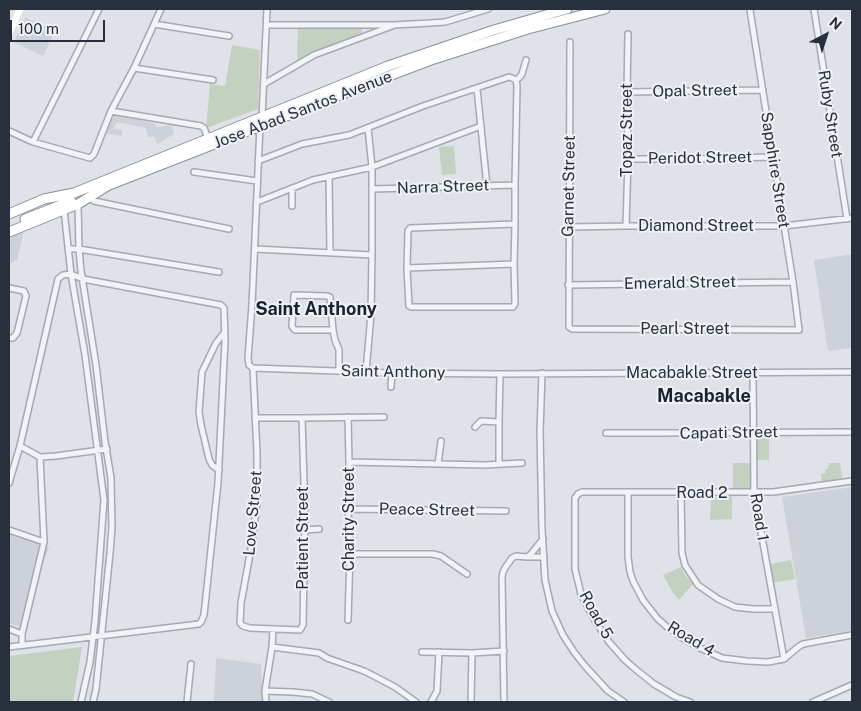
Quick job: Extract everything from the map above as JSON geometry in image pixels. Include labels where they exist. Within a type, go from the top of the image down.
[{"type":"highway","name":"Jose Abad Santos Avenue","points":[[552,18],[567,9]]},
{"type":"highway","name":"Jose Abad Santos Avenue","points":[[9,214],[44,199],[74,193],[261,122],[388,66],[476,36],[552,18],[605,9]]},
{"type":"highway","name":"Jose Abad Santos Avenue","points":[[9,232],[78,204],[109,185],[209,142]]},
{"type":"highway","points":[[9,220],[109,185]]},
{"type":"highway","points":[[9,225],[74,193]]},
{"type":"main road","points":[[9,33],[20,9]]},
{"type":"street","points":[[33,142],[99,9]]},
{"type":"street","points":[[9,132],[33,142],[90,158],[94,154],[111,111],[134,68],[161,9]]},
{"type":"street","name":"Love Street","points":[[267,9],[248,358],[249,365],[253,368],[257,501],[240,622],[243,626],[250,628],[272,629]]},
{"type":"street","points":[[267,25],[394,25],[445,22],[477,10],[488,9]]},
{"type":"street","name":"Ruby Street","points":[[814,9],[850,218]]},
{"type":"street","name":"Sapphire Street","points":[[750,10],[799,330]]},
{"type":"street","points":[[154,24],[230,36]]},
{"type":"street","points":[[264,84],[314,55],[394,25]]},
{"type":"street","name":"Topaz Street","points":[[626,226],[628,34]]},
{"type":"street","name":"Garnet Street","points":[[570,42],[568,327],[572,328]]},
{"type":"street","points":[[516,80],[522,74],[526,60]]},
{"type":"street","points":[[134,68],[213,80]]},
{"type":"street","points":[[258,161],[302,144],[348,135],[423,106],[509,77],[516,80]]},
{"type":"street","points":[[515,224],[410,228],[408,231],[407,268],[408,304],[411,307],[513,307],[515,304],[516,80]]},
{"type":"street","points":[[477,89],[488,186]]},
{"type":"street","name":"Opal Street","points":[[626,92],[762,90]]},
{"type":"street","points":[[111,111],[201,126],[204,128],[209,142]]},
{"type":"street","points":[[257,202],[313,180],[372,166],[481,126]]},
{"type":"street","points":[[366,372],[371,314],[372,255],[372,166],[368,128]]},
{"type":"street","name":"Peridot Street","points":[[628,159],[773,157]]},
{"type":"street","points":[[194,172],[257,181]]},
{"type":"street","points":[[329,176],[330,253]]},
{"type":"street","name":"Narra Street","points":[[372,189],[515,185]]},
{"type":"street","points":[[292,188],[292,206]]},
{"type":"street","points":[[90,198],[229,229]]},
{"type":"street","points":[[78,204],[78,249],[98,374],[111,478],[112,527],[102,636],[93,702]]},
{"type":"street","points":[[64,210],[71,274],[85,355],[104,500],[93,637],[81,702]]},
{"type":"street","name":"Diamond Street","points":[[569,228],[784,226],[850,218]]},
{"type":"street","points":[[68,249],[78,249],[219,272]]},
{"type":"street","points":[[255,250],[372,255]]},
{"type":"street","points":[[407,268],[514,264]]},
{"type":"street","points":[[9,483],[20,446],[58,279],[63,275],[71,274],[83,279],[221,305],[224,308],[218,470],[204,615],[201,622],[199,624],[9,647]]},
{"type":"street","name":"Emerald Street","points":[[568,285],[793,282]]},
{"type":"street","points":[[9,288],[24,291],[26,296],[17,334],[13,338],[9,338]]},
{"type":"street","points":[[333,330],[295,330],[292,326],[294,295],[330,297],[334,340],[339,350],[339,371]]},
{"type":"street","name":"Pearl Street","points":[[572,328],[799,330]]},
{"type":"street","points":[[218,470],[209,459],[199,418],[200,386],[204,368],[216,343],[224,332]]},
{"type":"street","name":"Saint Anthony","points":[[253,368],[392,373],[533,374]]},
{"type":"street","name":"Macabakle Street","points":[[533,374],[852,372]]},
{"type":"street","points":[[391,387],[392,373]]},
{"type":"street","points":[[542,373],[540,432],[543,538],[545,580],[552,611],[574,652],[596,679],[608,691],[624,702]]},
{"type":"street","name":"Road 1","points":[[754,373],[754,493],[784,659]]},
{"type":"street","points":[[499,464],[500,374]]},
{"type":"street","name":"Charity Street","points":[[348,417],[350,554],[348,620]]},
{"type":"street","points":[[255,418],[384,417]]},
{"type":"street","name":"Patient Street","points":[[272,629],[300,630],[303,625],[305,516],[302,418]]},
{"type":"street","points":[[475,427],[481,421],[499,422]]},
{"type":"street","name":"Capati Street","points":[[606,432],[658,434],[852,432]]},
{"type":"street","points":[[438,464],[441,441]]},
{"type":"street","points":[[20,446],[40,457],[107,449]]},
{"type":"street","points":[[22,645],[22,634],[44,542],[40,457]]},
{"type":"street","points":[[349,462],[522,463]]},
{"type":"street","name":"Road 2","points":[[582,492],[754,493],[787,491],[852,481]]},
{"type":"street","name":"Road 5","points":[[582,492],[578,494],[575,501],[575,568],[586,604],[601,631],[625,660],[654,684],[690,702]]},
{"type":"street","name":"Road 4","points":[[628,493],[628,558],[630,572],[643,600],[657,618],[681,638],[722,658],[757,662],[784,659]]},
{"type":"street","points":[[681,493],[682,552],[686,565],[698,585],[718,599],[735,607],[775,609]]},
{"type":"street","name":"Peace Street","points":[[348,509],[506,511]]},
{"type":"street","points":[[304,530],[319,529]]},
{"type":"street","points":[[9,530],[44,542]]},
{"type":"street","points":[[526,557],[535,550],[543,538]]},
{"type":"street","points":[[350,554],[433,554],[441,556],[466,574]]},
{"type":"street","points":[[504,702],[503,572],[514,557],[544,557]]},
{"type":"street","points":[[9,629],[22,634]]},
{"type":"street","points":[[266,702],[265,691],[272,647],[272,629]]},
{"type":"street","points":[[784,659],[803,644],[852,635]]},
{"type":"street","points":[[272,647],[319,654],[364,671],[395,687],[416,702]]},
{"type":"street","points":[[422,652],[472,653],[504,651]]},
{"type":"street","points":[[431,702],[437,691],[439,652]]},
{"type":"street","points":[[471,702],[472,653]]},
{"type":"street","points":[[187,702],[191,664]]},
{"type":"street","points":[[813,702],[852,685]]},
{"type":"street","points":[[265,691],[312,694],[329,702]]},
{"type":"shaded area","points":[[25,17],[55,31],[43,56],[14,42]]},
{"type":"shaded area","points":[[115,115],[154,123],[157,127],[171,125],[174,134],[157,144],[154,136],[149,137],[146,128],[117,122],[113,129],[122,130],[122,136],[104,133]]},
{"type":"shaded area","points":[[24,230],[17,260],[9,264],[9,236]]},
{"type":"shaded area","points":[[852,254],[852,348],[828,351],[814,260]]},
{"type":"shaded area","points":[[852,487],[852,631],[806,638],[782,497]]},
{"type":"shaded area","points":[[9,534],[49,547],[20,627],[9,623]]},
{"type":"shaded area","points":[[216,658],[261,664],[263,702],[214,702]]},
{"type":"green space","points":[[298,28],[362,28],[361,35],[314,52],[297,62]]},
{"type":"green space","points":[[232,45],[260,50],[258,109],[206,128],[210,84],[225,86]]},
{"type":"green space","points":[[454,146],[456,174],[442,175],[439,147]]},
{"type":"green space","points":[[759,438],[769,438],[769,460],[757,460],[756,442]]},
{"type":"green space","points":[[733,463],[750,463],[751,490],[733,490]]},
{"type":"green space","points":[[829,463],[840,463],[842,478],[822,482],[821,474],[826,473],[825,469],[828,469]]},
{"type":"green space","points":[[732,496],[732,519],[710,520],[711,497]]},
{"type":"green space","points":[[791,560],[795,579],[772,583],[770,564]]},
{"type":"green space","points":[[681,567],[684,574],[693,584],[679,600],[663,575]]},
{"type":"green space","points":[[82,647],[73,702],[9,702],[9,656]]},
{"type":"district","name":"Saint Anthony","points":[[316,309]]},
{"type":"district","name":"Macabakle","points":[[704,396]]}]
